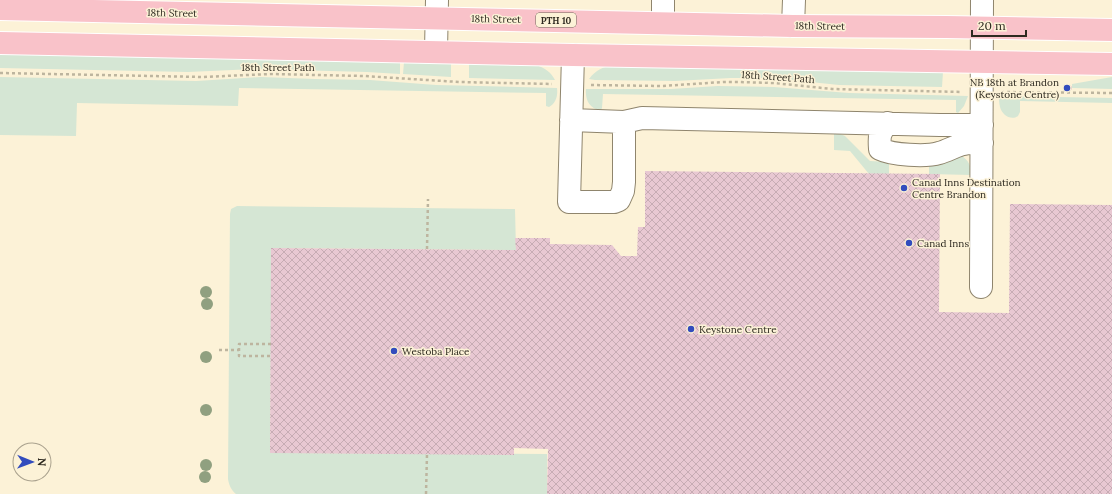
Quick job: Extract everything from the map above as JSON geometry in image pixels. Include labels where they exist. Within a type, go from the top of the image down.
[{"type":"main road","name":"18th Street","points":[[0,9],[49,5],[437,9],[663,22],[793,26],[1112,30]]},
{"type":"main road","points":[[4,43],[573,55],[1112,64]]},
{"type":"street","points":[[663,0],[663,22]]},
{"type":"street","points":[[793,26],[794,0]]},
{"type":"street","points":[[982,0],[982,286]]},
{"type":"street","points":[[436,51],[437,9]]},
{"type":"street","points":[[573,55],[569,202],[614,202],[619,200],[623,191],[624,182],[624,122]]},
{"type":"street","points":[[571,120],[624,122],[642,118],[888,123],[982,134]]},
{"type":"street","points":[[864,123],[871,131],[880,149],[894,153],[924,155],[938,153],[961,144],[970,143],[982,134]]},
{"type":"street","points":[[880,149],[879,138],[882,130],[888,123]]},
{"type":"path","name":"18th Street Path","points":[[0,73],[202,77],[271,74],[364,76],[459,82],[557,84]]},
{"type":"path","name":"18th Street Path","points":[[587,84],[662,86],[739,82],[774,83],[832,89],[1112,93]]},
{"type":"path","points":[[427,249],[428,200]]},
{"type":"path","points":[[271,344],[240,344],[239,350],[239,356],[271,356]]},
{"type":"path","points":[[219,350],[239,350]]},
{"type":"path","points":[[426,494],[427,454]]},
{"type":"green space","points":[[0,54],[400,62],[400,74],[255,69],[188,72],[0,68]]},
{"type":"green space","points":[[404,62],[451,63],[451,77],[403,74]]},
{"type":"green space","points":[[469,63],[536,65],[542,67],[552,75],[555,80],[469,78]]},
{"type":"green space","points":[[614,66],[943,72],[942,87],[839,85],[772,78],[731,78],[675,81],[589,79],[600,69]]},
{"type":"green space","points":[[0,77],[196,81],[261,77],[370,80],[436,85],[557,88],[557,94],[555,101],[549,107],[546,106],[546,93],[239,88],[238,106],[77,103],[76,136],[0,135]]},
{"type":"green space","points":[[1112,77],[1112,89],[1072,88],[1072,84]]},
{"type":"green space","points":[[718,86],[774,87],[849,93],[968,96],[964,106],[958,113],[956,112],[956,100],[603,94],[601,110],[591,106],[587,100],[586,93],[586,89],[671,89]]},
{"type":"green space","points":[[999,96],[1112,98],[1112,103],[1020,101],[1020,112],[1018,116],[1013,118],[1005,115],[1001,110]]},
{"type":"green space","points":[[834,133],[845,136],[870,161],[889,162],[889,174],[869,174],[850,151],[834,150]]},
{"type":"green space","points":[[962,156],[969,164],[971,175],[929,174],[929,163],[945,163]]},
{"type":"green space","points":[[237,206],[515,209],[516,250],[272,248],[270,453],[547,454],[547,494],[236,494],[230,487],[228,479],[230,214],[231,209]]},
{"type":"building","name":"NB 18th at Brandon (Keystone Centre)","points":[[1063,86],[1072,86],[1072,90],[1063,90]]},
{"type":"building","name":"Keystone Centre","points":[[645,171],[940,174],[939,312],[1009,313],[1010,204],[1112,205],[1112,494],[547,494],[548,449],[514,448],[514,455],[270,453],[271,248],[516,250],[515,238],[550,238],[550,244],[612,245],[621,256],[637,256],[638,227],[645,227]]},
{"type":"place","name":"NB 18th at Brandon (Keystone Centre)","points":[[1067,88]]},
{"type":"place","name":"Canad Inns Destination Centre Brandon","points":[[904,188]]},
{"type":"place","name":"Canad Inns","points":[[909,243]]},
{"type":"place","name":"Keystone Centre","points":[[691,329]]},
{"type":"place","name":"Westoba Place","points":[[394,351]]}]
